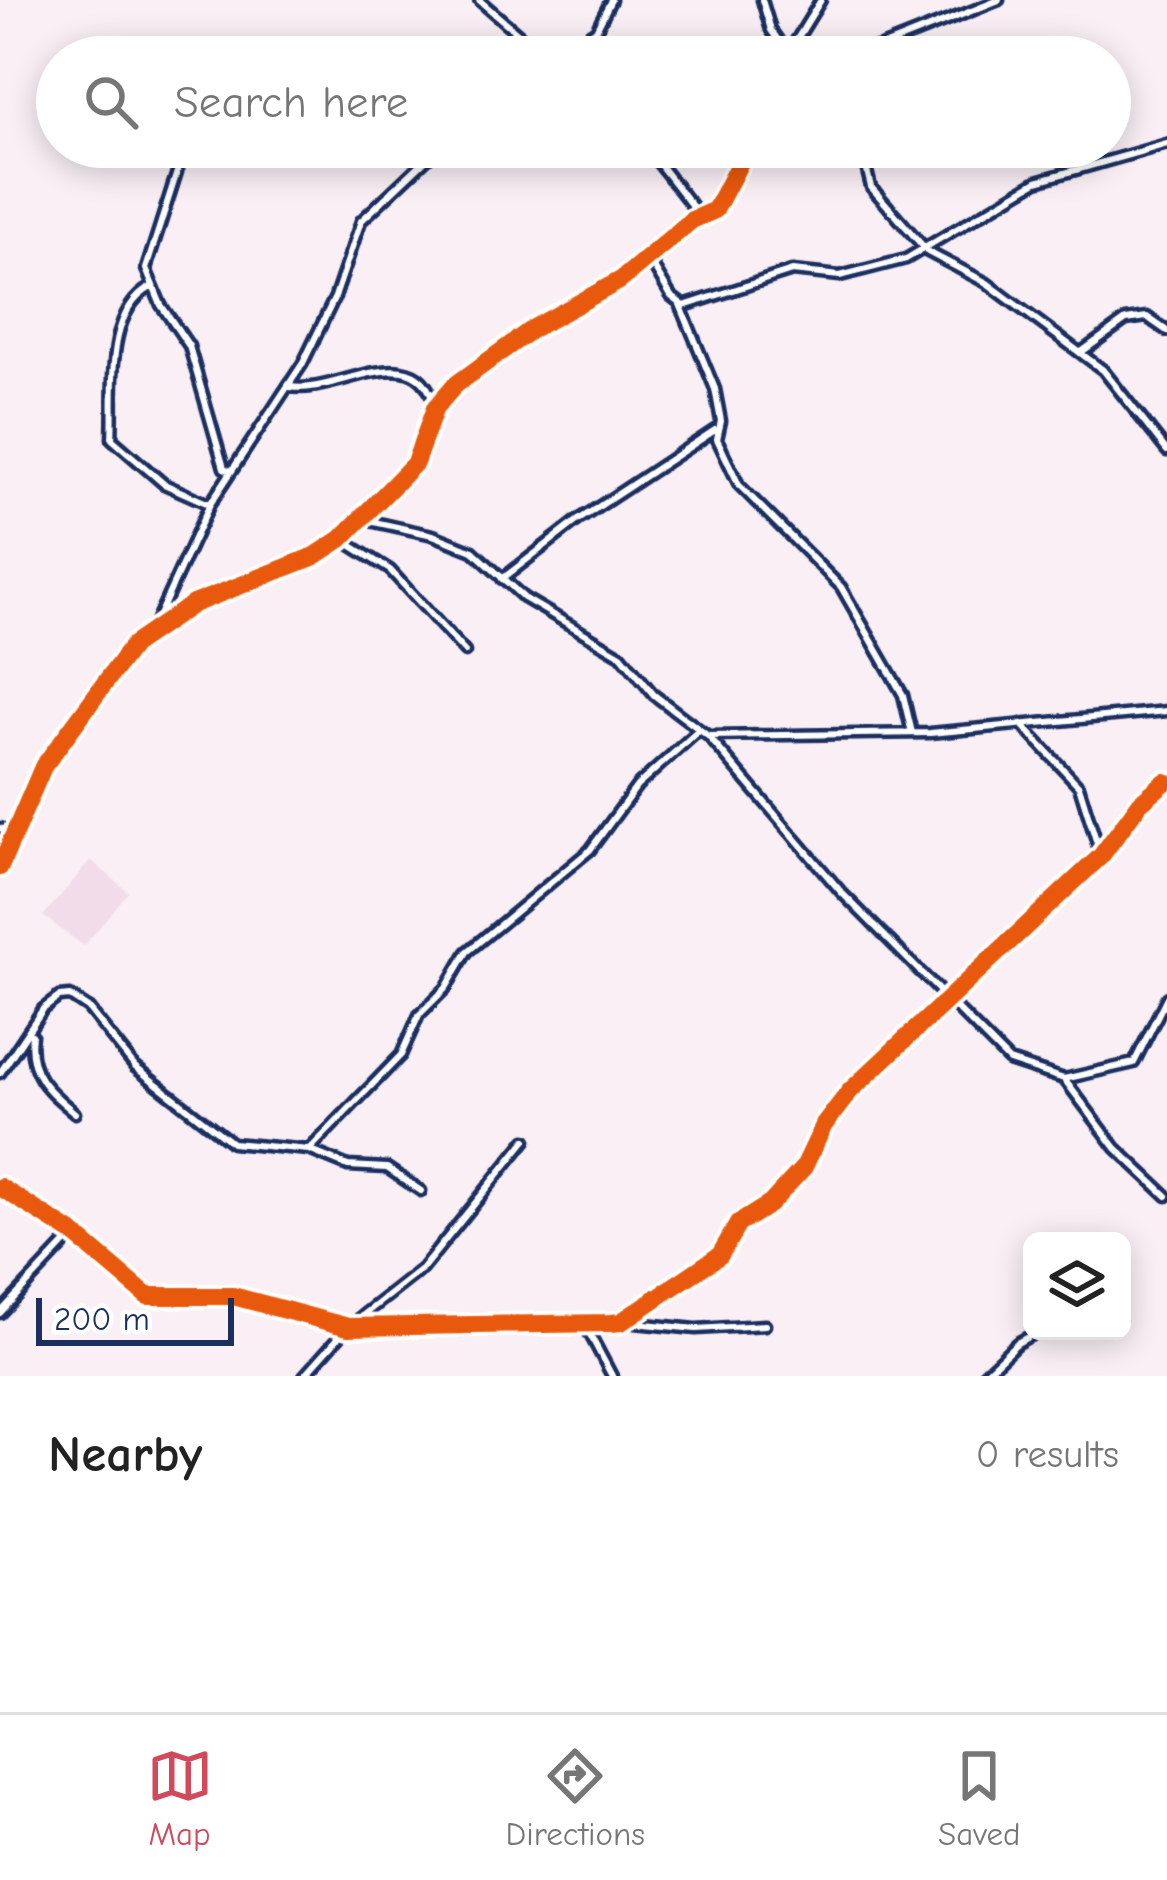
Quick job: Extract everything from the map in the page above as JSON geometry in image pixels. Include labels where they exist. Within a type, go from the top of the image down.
[{"type":"street","points":[[479,0],[521,36]]},
{"type":"street","points":[[587,36],[596,30],[611,0]]},
{"type":"street","points":[[762,0],[776,36]]},
{"type":"street","points":[[798,36],[821,0]]},
{"type":"street","points":[[909,36],[999,0]]},
{"type":"street","points":[[1131,154],[1167,144]]},
{"type":"street","points":[[178,168],[148,259],[151,287],[189,346],[225,469],[231,471]]},
{"type":"street","points":[[153,630],[210,504],[290,387],[335,297],[361,221],[417,168]]},
{"type":"street","points":[[662,168],[699,215]]},
{"type":"street","points":[[0,867],[43,767],[122,656],[193,604],[314,556],[341,539],[420,457],[435,408],[466,376],[532,329],[649,259],[699,215],[721,203],[738,168]]},
{"type":"street","points":[[866,168],[871,187],[925,248],[987,283],[1103,370],[1167,451]]},
{"type":"street","points":[[680,304],[708,301],[792,271],[832,277],[864,273],[925,248],[1037,181],[1083,168]]},
{"type":"street","points":[[502,579],[577,521],[716,430],[721,421],[717,397],[680,304],[649,259]]},
{"type":"street","points":[[151,287],[131,301],[117,345],[112,440],[164,484],[210,504]]},
{"type":"street","points":[[1080,353],[1126,320],[1147,317],[1167,331]]},
{"type":"street","points":[[290,387],[337,384],[390,368],[417,378],[429,389],[435,408]]},
{"type":"street","points":[[716,430],[744,493],[782,524],[842,587],[903,695],[912,733]]},
{"type":"street","points":[[364,520],[461,544],[561,622],[621,655],[654,695],[708,736],[744,785],[842,893],[1015,1065],[1064,1078],[1134,1063],[1167,997]]},
{"type":"street","points":[[341,539],[390,570],[465,652]]},
{"type":"street","points":[[708,736],[912,733],[1167,711]]},
{"type":"street","points":[[1021,724],[1075,780],[1101,856]]},
{"type":"street","points":[[309,1150],[401,1054],[419,1015],[446,988],[467,952],[590,850],[637,786],[698,731]]},
{"type":"street","points":[[622,1322],[716,1259],[738,1224],[770,1204],[804,1167],[824,1125],[850,1091],[1101,856],[1140,803],[1165,782]]},
{"type":"street","points":[[0,827],[16,834]]},
{"type":"street","points":[[0,1073],[50,1001],[76,999],[135,1067],[229,1141],[309,1150],[348,1166],[398,1172],[421,1191]]},
{"type":"street","points":[[33,1031],[31,1057],[40,1081],[75,1113]]},
{"type":"street","points":[[1064,1078],[1116,1148],[1167,1196]]},
{"type":"street","points":[[304,1376],[348,1327],[422,1269],[526,1141]]},
{"type":"street","points":[[0,1187],[74,1234],[147,1296],[233,1296],[348,1327],[622,1322],[696,1329],[765,1325]]},
{"type":"street","points":[[0,1313],[74,1234]]},
{"type":"street","points":[[585,1324],[612,1376]]},
{"type":"street","points":[[982,1376],[1023,1340]]},
{"type":"shaded area","points":[[91,860],[128,892],[84,946],[43,916]]},
{"type":"cycle path","points":[[0,867],[43,767],[133,645],[193,604],[315,556],[341,539],[415,463],[435,408],[454,386],[532,329],[621,280],[692,220],[715,210],[737,168]]},
{"type":"cycle path","points":[[0,1187],[74,1234],[147,1296],[233,1296],[348,1327],[621,1322],[720,1255],[738,1224],[770,1204],[804,1167],[824,1125],[850,1091],[1101,856],[1140,803],[1165,782]]}]
